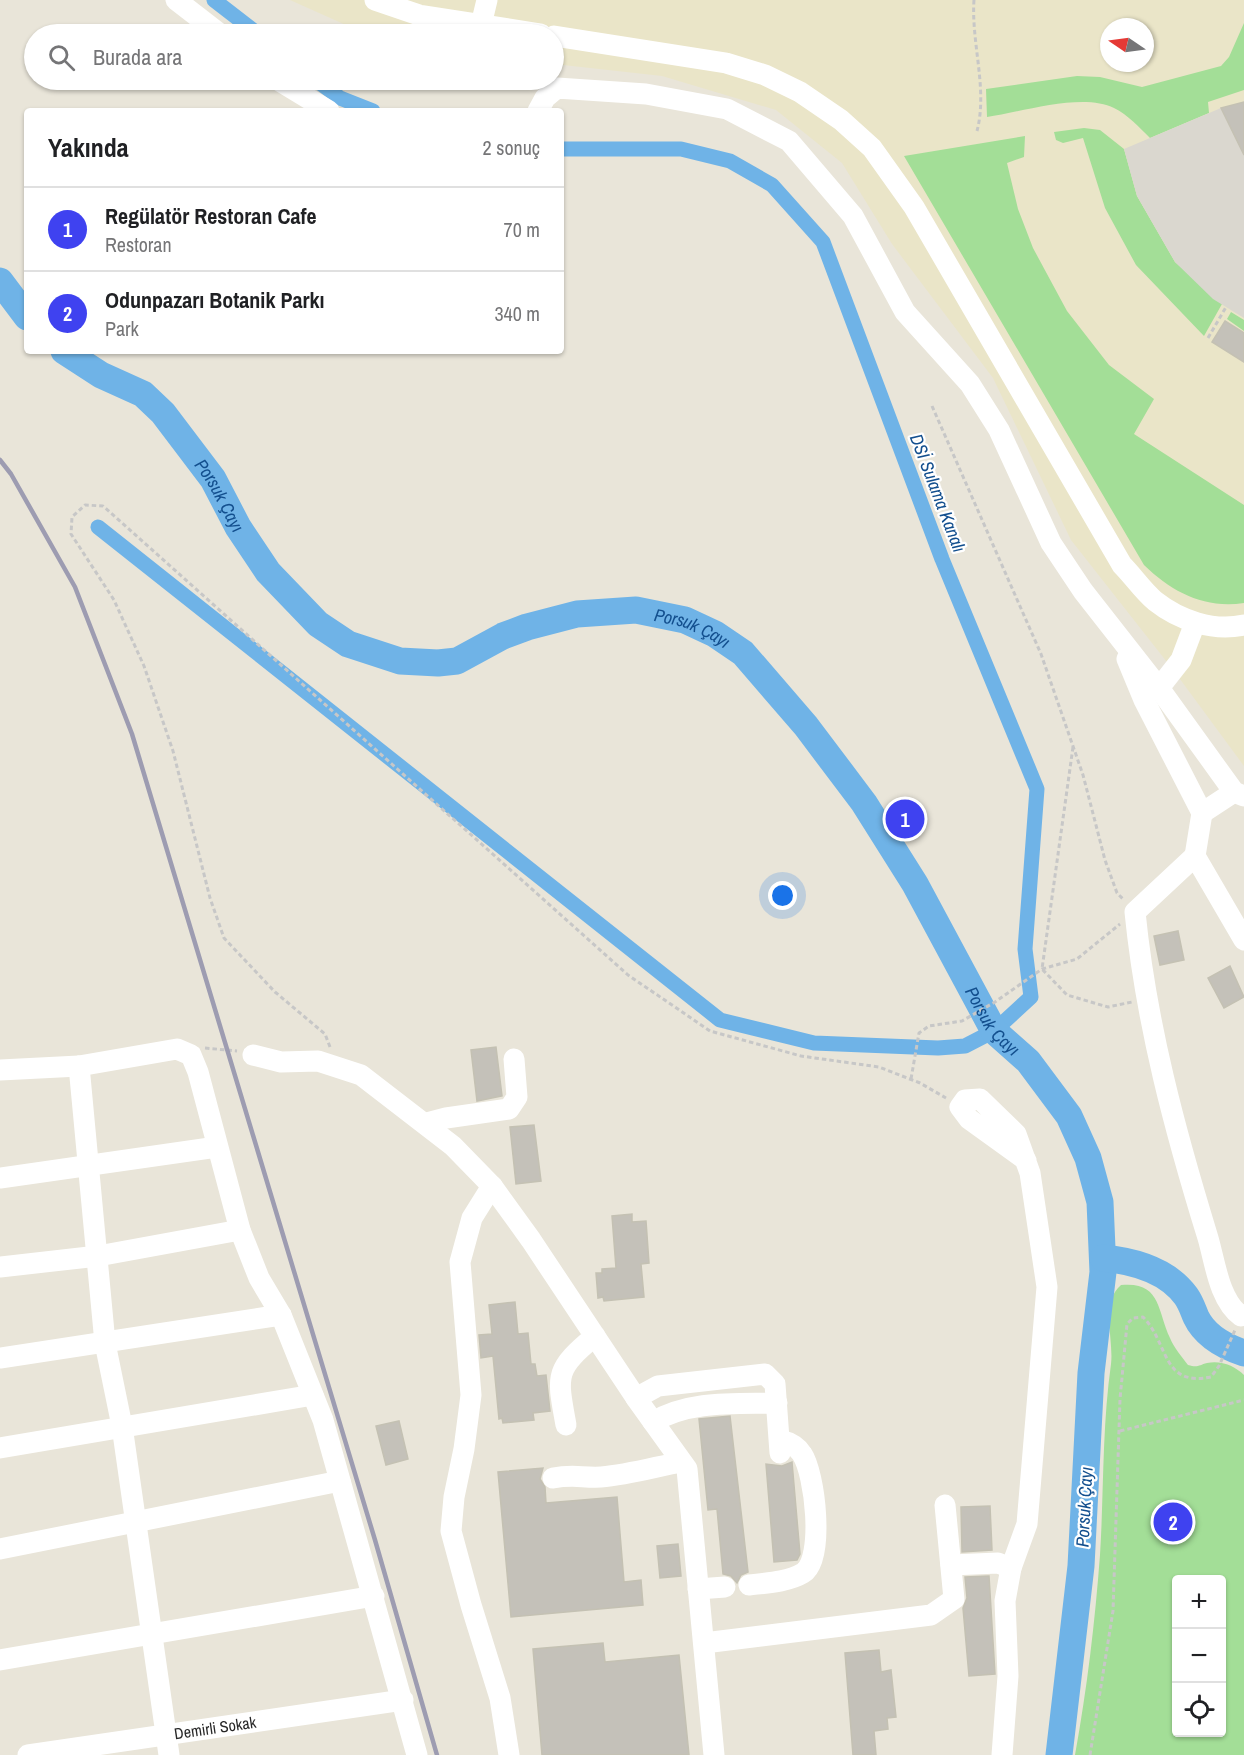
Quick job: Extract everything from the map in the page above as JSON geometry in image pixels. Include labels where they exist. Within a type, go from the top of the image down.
[{"type":"street","points":[[176,0],[207,24]]},
{"type":"street","points":[[375,0],[419,15],[475,24]]},
{"type":"street","points":[[481,24],[487,0]]},
{"type":"street","points":[[564,38],[726,63],[765,75],[800,92],[841,120],[872,148],[914,207],[1122,565],[1154,600],[1195,623],[1234,627],[1244,625]]},
{"type":"street","points":[[564,88],[646,94],[727,109],[789,141],[853,216],[905,312],[970,384],[999,430],[1051,543],[1083,591],[1160,688],[1239,794],[1202,813]]},
{"type":"street","points":[[294,90],[324,108]]},
{"type":"street","points":[[540,108],[545,98],[555,90]]},
{"type":"street","points":[[1160,688],[1181,660],[1195,623]]},
{"type":"street","points":[[1117,636],[1144,700],[1202,813],[1195,856],[1135,912],[1146,999],[1183,1155],[1224,1292],[1233,1311],[1240,1317],[1239,1323]]},
{"type":"street","points":[[1195,856],[1244,940]]},
{"type":"street","points":[[0,1070],[79,1066],[177,1049],[191,1055],[198,1072],[240,1230],[259,1278],[281,1315],[313,1395],[374,1596],[417,1755]]},
{"type":"street","points":[[253,1055],[281,1062],[318,1061],[361,1075],[427,1123],[492,1186],[687,1469],[714,1755]]},
{"type":"street","points":[[427,1123],[509,1109],[517,1097],[514,1059]]},
{"type":"street","points":[[79,1066],[105,1343],[122,1426],[167,1745]]},
{"type":"street","points":[[960,1107],[965,1100],[980,1099],[996,1111],[1017,1134],[1030,1173],[1047,1287],[1027,1524],[1011,1568],[1005,1601],[1008,1676],[1002,1755]]},
{"type":"street","points":[[0,1178],[217,1148]]},
{"type":"street","points":[[492,1186],[472,1218],[460,1262],[471,1395],[464,1449],[454,1497],[451,1531],[471,1605],[501,1698],[509,1755]]},
{"type":"street","points":[[0,1267],[98,1256],[240,1230]]},
{"type":"street","points":[[0,1358],[281,1315]]},
{"type":"street","points":[[566,1425],[559,1386],[562,1370],[572,1354],[595,1336]]},
{"type":"street","points":[[636,1398],[658,1386],[761,1373],[772,1380],[777,1403],[780,1447],[797,1448],[807,1463],[817,1540],[814,1556],[804,1572],[775,1582],[749,1585]]},
{"type":"street","points":[[0,1448],[313,1395]]},
{"type":"street","points":[[653,1422],[670,1413],[700,1405],[777,1403]]},
{"type":"street","points":[[553,1478],[573,1474],[591,1477],[616,1475],[681,1462]]},
{"type":"street","points":[[0,1550],[340,1481]]},
{"type":"street","points":[[704,1643],[931,1615],[954,1599],[945,1505]]},
{"type":"street","points":[[951,1565],[998,1563],[1011,1568]]},
{"type":"street","points":[[698,1589],[725,1587]]},
{"type":"street","points":[[0,1660],[374,1596]]},
{"type":"street","name":"Demirli Sokak","points":[[28,1755],[167,1745],[403,1700]]},
{"type":"path","points":[[974,0],[973,31],[981,115],[977,131]]},
{"type":"path","points":[[1208,338],[1226,307]]},
{"type":"path","points":[[911,1079],[919,1033],[929,1026],[962,1021],[995,1002],[1042,969],[1077,959],[1135,912],[1117,893],[1073,746],[1041,654],[932,406]]},
{"type":"path","points":[[327,1065],[331,1044],[326,1034],[275,992],[224,938],[210,898],[173,751],[144,666],[114,600],[71,534],[72,517],[85,505],[103,506],[628,975],[710,1031],[801,1056],[879,1066],[911,1079],[960,1107]]},
{"type":"path","points":[[1042,969],[1073,746]]},
{"type":"path","points":[[1042,969],[1067,995],[1108,1007],[1146,999]]},
{"type":"path","points":[[177,1049],[227,1048],[253,1055]]},
{"type":"path","points":[[1090,1755],[1113,1611],[1119,1431],[1127,1324],[1133,1317],[1143,1317],[1167,1361],[1187,1378],[1197,1380],[1211,1377],[1220,1366],[1239,1323]]},
{"type":"path","points":[[1119,1431],[1244,1400]]},
{"type":"shaded area","points":[[290,0],[1244,0],[1244,766],[1174,671],[1071,540],[993,378],[892,244],[842,163],[776,110],[662,76],[564,65],[564,24],[344,24]]},
{"type":"shaded area","points":[[1221,108],[1244,155],[1244,318],[1213,299],[1175,262],[1137,196],[1124,149]]},
{"type":"green space","points":[[1244,23],[1244,90],[1208,102],[1209,113],[1150,138],[1114,108],[1086,102],[1069,102],[987,117],[986,89],[1077,76],[1100,77],[1142,87],[1221,66],[1229,57]]},
{"type":"green space","points":[[1084,128],[1100,130],[1124,149],[1137,196],[1175,262],[1222,304],[1204,336],[1136,265],[1105,208],[1083,138],[1063,143],[1056,140],[1054,132]]},
{"type":"green space","points":[[1025,136],[1024,157],[1007,163],[1018,209],[1033,248],[1067,311],[1109,365],[1154,399],[1134,434],[1244,505],[1244,603],[1202,601],[1177,590],[1144,565],[904,156]]},
{"type":"green space","points":[[1231,312],[1244,320],[1244,331],[1227,319]]},
{"type":"green space","points":[[1121,1285],[1144,1288],[1156,1300],[1172,1342],[1188,1365],[1222,1363],[1232,1366],[1244,1375],[1244,1755],[1075,1755],[1087,1680],[1098,1580],[1106,1412],[1111,1364],[1109,1312],[1111,1302]]},
{"type":"building","points":[[1244,102],[1244,155],[1221,108]]},
{"type":"building","points":[[1225,321],[1244,333],[1244,362],[1212,342]]},
{"type":"building","points":[[1178,931],[1184,960],[1160,965],[1154,936]]},
{"type":"building","points":[[1230,966],[1244,997],[1224,1008],[1208,978]]},
{"type":"building","points":[[496,1047],[502,1096],[477,1101],[471,1050]]},
{"type":"building","points":[[534,1125],[541,1181],[516,1184],[510,1127]]},
{"type":"building","points":[[632,1214],[632,1222],[646,1221],[649,1263],[641,1264],[644,1297],[604,1301],[603,1297],[598,1298],[596,1273],[602,1273],[602,1269],[616,1268],[612,1216]]},
{"type":"building","points":[[515,1302],[518,1334],[528,1333],[531,1364],[535,1364],[537,1376],[546,1375],[550,1411],[533,1413],[534,1420],[503,1423],[502,1418],[499,1419],[493,1356],[481,1358],[479,1335],[492,1334],[489,1305]]},
{"type":"building","points":[[730,1416],[748,1572],[741,1575],[737,1583],[731,1576],[723,1574],[717,1509],[708,1510],[699,1419]]},
{"type":"building","points":[[399,1421],[408,1459],[386,1465],[376,1426]]},
{"type":"building","points":[[792,1462],[800,1554],[797,1560],[774,1562],[766,1464],[782,1466]]},
{"type":"building","points":[[543,1468],[540,1479],[545,1487],[546,1503],[617,1497],[624,1582],[641,1580],[643,1605],[511,1617],[498,1472]]},
{"type":"building","points":[[990,1506],[992,1550],[962,1552],[961,1507]]},
{"type":"building","points":[[678,1544],[681,1576],[660,1578],[657,1546]]},
{"type":"building","points":[[989,1576],[995,1674],[969,1676],[963,1608],[967,1598],[965,1577]]},
{"type":"building","points":[[603,1643],[605,1662],[679,1655],[689,1755],[542,1755],[533,1649]]},
{"type":"building","points":[[879,1650],[881,1672],[891,1670],[896,1717],[887,1718],[888,1729],[874,1731],[876,1755],[853,1755],[845,1653]]},
{"type":"waterway","name":"DSİ Sulama Kanalı","points":[[214,0],[245,24]]},
{"type":"waterway","name":"DSİ Sulama Kanalı","points":[[329,90],[340,98],[365,108]]},
{"type":"waterway","name":"DSİ Sulama Kanalı","points":[[98,527],[720,1020],[814,1043],[938,1048],[965,1046],[994,1031],[1031,997],[1025,949],[1037,789],[942,559],[823,242],[772,185],[730,161],[681,149],[564,149]]},
{"type":"waterway","name":"Porsuk Çayı","points":[[0,281],[24,313]]},
{"type":"waterway","name":"Porsuk Çayı","points":[[69,354],[101,375],[143,394],[163,413],[213,479],[238,527],[268,572],[318,624],[348,644],[400,661],[438,663],[457,661],[503,636],[577,614],[636,610],[685,620],[715,634],[743,653],[806,726],[864,803],[915,884],[994,1031],[1028,1061],[1069,1116],[1088,1158],[1100,1202],[1103,1272],[1091,1373],[1081,1566],[1059,1755]]},
{"type":"waterway","name":"Porsuk Çayı","points":[[1103,1258],[1138,1264],[1160,1273],[1186,1296],[1200,1324],[1210,1335],[1230,1348],[1244,1353]]},
{"type":"railway","points":[[0,460],[11,474],[75,587],[132,734],[375,1540],[437,1755]]},
{"type":"place","name":"Regülatör Restoran Cafe","points":[[905,819]]},
{"type":"place","name":"Odunpazarı Botanik Parkı","points":[[1173,1522]]}]
